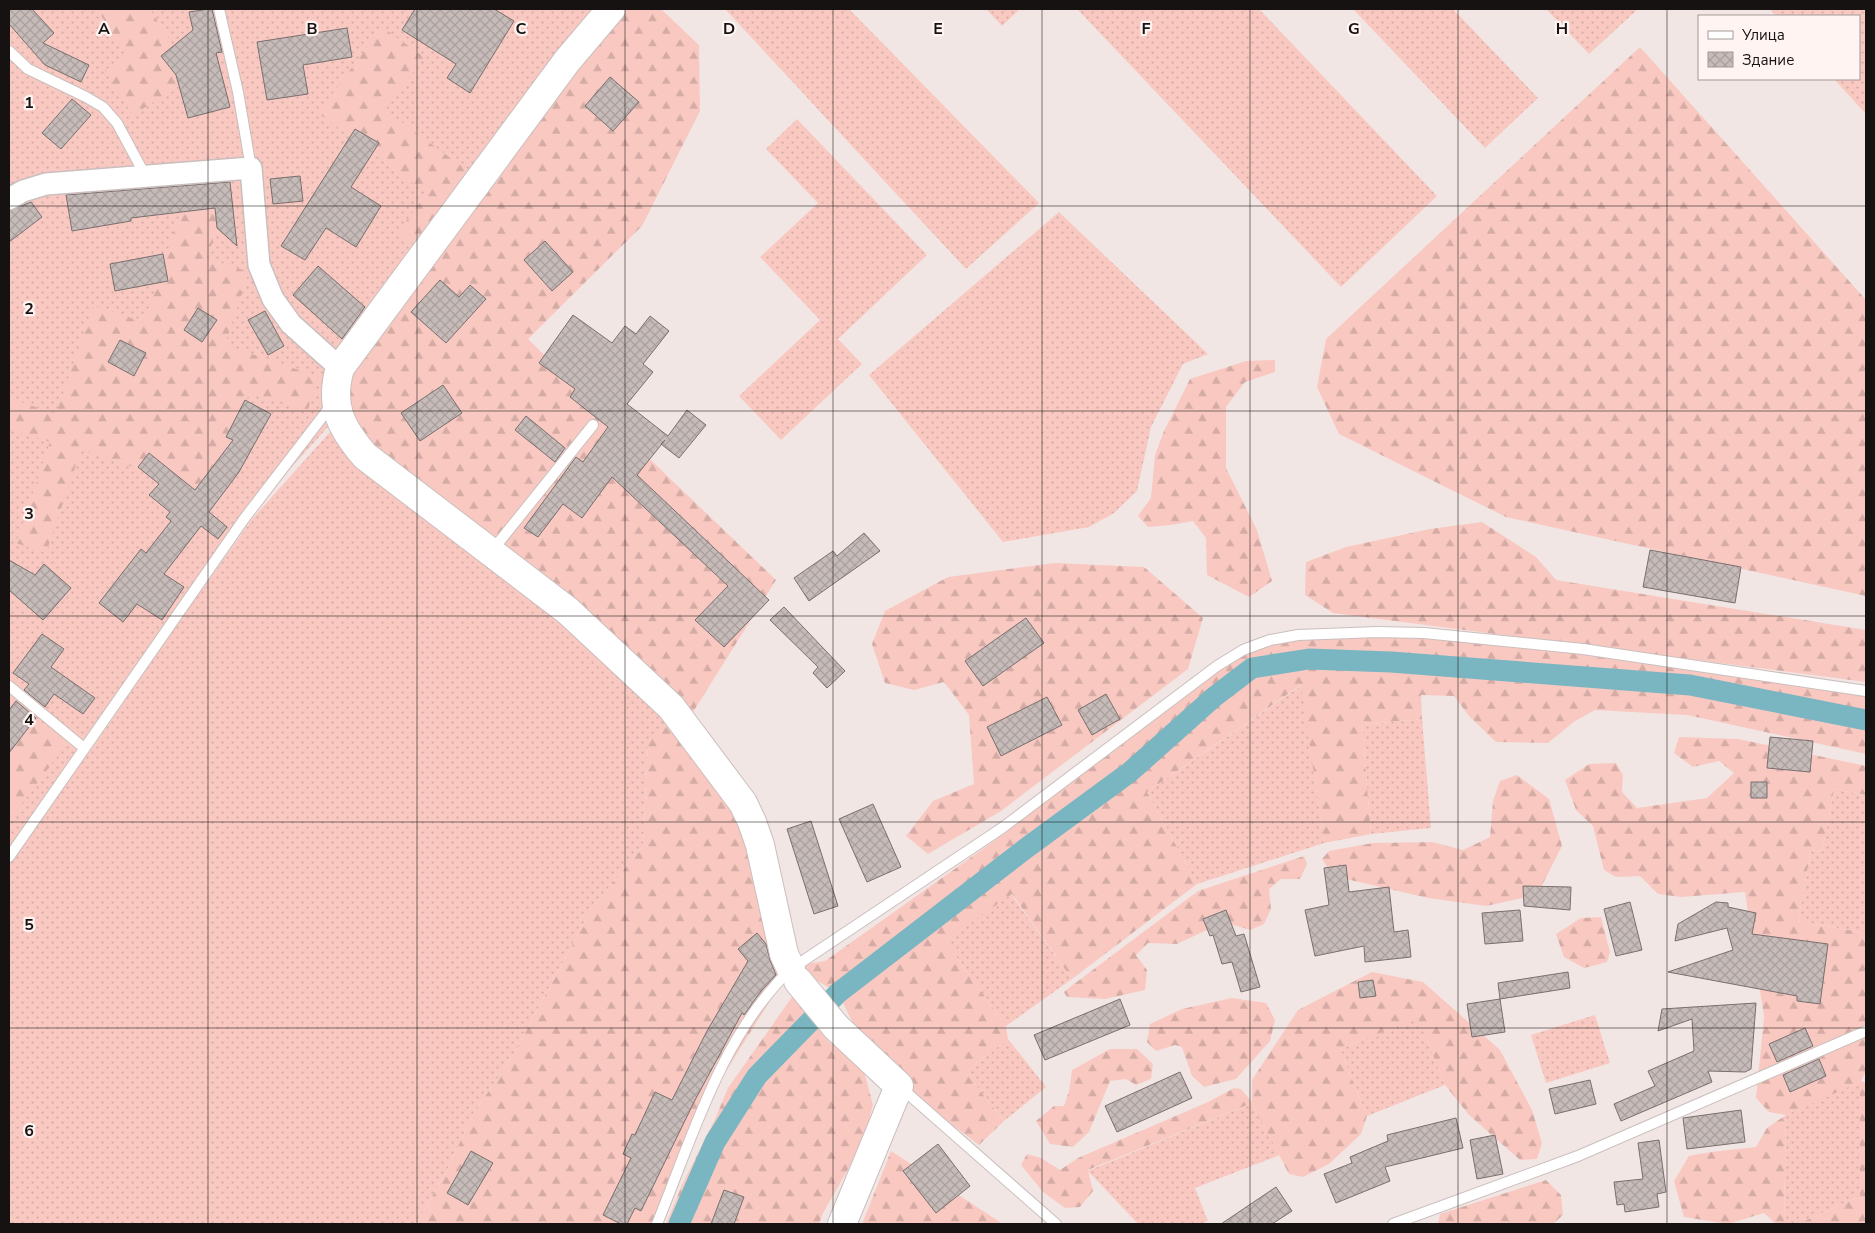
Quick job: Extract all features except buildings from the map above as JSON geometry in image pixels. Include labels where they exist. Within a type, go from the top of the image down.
[{"type":"street","points":[[611,9],[567,61],[340,368],[335,384],[335,400],[341,424],[351,440],[365,456],[568,611],[671,707],[743,803],[760,845],[784,954],[794,975],[836,1027],[899,1086],[842,1224]]},
{"type":"street","points":[[9,199],[24,191],[46,184],[251,168],[259,265],[273,299],[291,324],[340,368]]},
{"type":"lane","points":[[219,9],[238,92],[251,168]]},
{"type":"lane","points":[[9,51],[28,69],[86,97],[103,108],[117,123],[145,175]]},
{"type":"lane","points":[[9,857],[244,519],[335,400]]},
{"type":"lane","points":[[491,552],[593,425]]},
{"type":"lane","points":[[657,1224],[715,1080],[736,1041],[774,986],[794,975],[1002,828],[1217,666],[1243,650],[1270,640],[1298,635],[1377,632],[1424,633],[1583,649],[1866,690]]},
{"type":"lane","points":[[9,686],[84,748]]},
{"type":"lane","points":[[1393,1224],[1578,1156],[1866,1031]]},
{"type":"lane","points":[[899,1086],[1056,1224]]},
{"type":"green space","points":[[9,9],[613,9],[338,416],[248,515],[70,769],[9,849]]},
{"type":"green space","points":[[97,9],[150,9],[193,77],[133,115],[105,71],[127,56]]},
{"type":"green space","points":[[613,9],[661,9],[699,45],[700,111],[642,226],[528,339],[776,580],[688,720],[752,813],[792,966],[696,1119],[653,1224],[416,1224],[446,1172],[474,1112],[510,1061],[593,906],[643,847],[648,741],[665,728],[685,724],[368,454],[338,416],[343,366]]},
{"type":"green space","points":[[725,9],[849,9],[1039,203],[966,269]]},
{"type":"green space","points":[[986,9],[1020,9],[1002,26]]},
{"type":"green space","points":[[1077,9],[1259,9],[1437,196],[1341,287]]},
{"type":"green space","points":[[1353,9],[1453,9],[1538,98],[1485,148]]},
{"type":"green space","points":[[1546,9],[1638,9],[1589,54]]},
{"type":"green space","points":[[1770,9],[1866,9],[1866,114],[1835,80],[1860,80],[1860,15],[1775,15]]},
{"type":"green space","points":[[382,27],[424,57],[385,110],[475,176],[421,249],[398,232],[427,193],[318,113]]},
{"type":"green space","points":[[1640,47],[1866,300],[1866,596],[1506,517],[1339,434],[1317,387],[1326,339]]},
{"type":"green space","points":[[797,119],[927,255],[838,339],[862,364],[781,440],[739,396],[820,320],[760,257],[818,203],[766,149]]},
{"type":"green space","points":[[187,193],[225,205],[207,258],[249,272],[225,345],[319,377],[307,412],[249,393],[215,494],[81,450],[46,553],[16,543],[50,442],[9,429],[9,398],[56,414],[93,306],[144,322]]},
{"type":"green space","points":[[1059,212],[1208,354],[1183,364],[1151,427],[1137,491],[1114,513],[1089,527],[1003,542],[869,375]]},
{"type":"green space","points":[[1275,360],[1275,372],[1245,382],[1226,407],[1226,468],[1257,530],[1272,581],[1249,597],[1207,575],[1206,538],[1193,521],[1148,527],[1138,516],[1151,498],[1155,455],[1164,431],[1190,379],[1246,361]]},
{"type":"green space","points":[[338,423],[685,724],[648,741],[643,847],[593,906],[510,1061],[474,1112],[446,1172],[416,1224],[9,1224],[9,858],[93,747],[253,518]]},
{"type":"green space","points":[[1482,522],[1536,557],[1556,580],[1866,630],[1866,682],[1333,613],[1305,595],[1306,562],[1346,547],[1430,529]]},
{"type":"green space","points":[[1055,563],[1144,567],[1203,618],[1188,669],[1001,811],[928,854],[906,836],[933,801],[974,784],[969,715],[944,682],[914,690],[885,683],[872,644],[885,611],[948,577]]},
{"type":"green space","points":[[1422,636],[1583,653],[1866,692],[1866,754],[1687,715],[1595,710],[1575,721],[1548,743],[1496,742],[1469,716],[1454,696],[1421,695],[1422,719],[1362,725],[1371,834],[1324,843],[1301,685],[1147,792],[1197,884],[1072,979],[1012,894],[945,941],[1006,1026],[1008,1039],[965,1072],[1004,1121],[979,1145],[901,1086],[872,1061],[838,993],[792,966],[825,961],[1008,831],[1223,660],[1275,637]]},
{"type":"green space","points":[[1302,685],[1324,843],[1197,884],[1147,792]]},
{"type":"green space","points":[[9,698],[68,742],[9,821]]},
{"type":"green space","points":[[1422,719],[1431,828],[1371,834],[1362,725]]},
{"type":"green space","points":[[1679,737],[1738,739],[1866,766],[1866,795],[1834,789],[1822,852],[1811,850],[1798,921],[1866,933],[1866,1071],[1861,1081],[1866,1083],[1866,1224],[1798,1224],[1860,1196],[1860,1082],[1786,1115],[1769,1112],[1756,1098],[1764,1017],[1745,892],[1681,897],[1658,894],[1640,876],[1616,877],[1604,870],[1593,826],[1576,810],[1565,780],[1589,764],[1616,763],[1623,775],[1622,792],[1637,808],[1707,798],[1734,773],[1719,761],[1693,767],[1674,753]]},
{"type":"green space","points":[[1517,775],[1549,799],[1562,846],[1537,895],[1486,906],[1428,898],[1333,876],[1322,859],[1329,851],[1373,843],[1432,842],[1463,850],[1490,837],[1493,801],[1500,781]]},
{"type":"green space","points":[[1834,789],[1866,795],[1866,933],[1798,921],[1811,850],[1822,852]]},
{"type":"green space","points":[[1304,856],[1307,864],[1300,879],[1281,879],[1269,889],[1271,909],[1264,924],[1250,930],[1224,922],[1177,944],[1148,943],[1136,955],[1147,970],[1145,990],[1105,999],[1067,997],[1064,992],[1198,891]]},
{"type":"green space","points":[[1011,894],[1072,979],[1006,1026],[945,941]]},
{"type":"green space","points":[[1601,917],[1610,952],[1607,962],[1584,968],[1564,957],[1556,934],[1581,918]]},
{"type":"green space","points":[[1372,972],[1423,982],[1500,1050],[1532,1110],[1542,1143],[1537,1159],[1520,1160],[1469,1115],[1445,1085],[1418,1018],[1340,1049],[1367,1116],[1361,1134],[1329,1164],[1303,1177],[1289,1174],[1252,1103],[1088,1170],[1093,1191],[1080,1207],[1065,1208],[1043,1192],[1021,1165],[1027,1154],[1041,1158],[1060,1170],[1078,1158],[1208,1102],[1234,1088],[1241,1089],[1252,1102],[1252,1080],[1298,1010]]},
{"type":"green space","points":[[792,997],[829,1042],[862,1064],[873,1105],[862,1145],[823,1213],[819,1224],[666,1224],[682,1185],[715,1119],[728,1088]]},
{"type":"green space","points":[[1232,998],[1266,1003],[1275,1020],[1270,1041],[1236,1079],[1204,1087],[1192,1076],[1182,1047],[1175,1045],[1156,1051],[1147,1042],[1150,1024],[1182,1009]]},
{"type":"green space","points":[[1595,1015],[1610,1063],[1546,1083],[1531,1035]]},
{"type":"green space","points":[[1418,1017],[1445,1085],[1367,1116],[1340,1049]]},
{"type":"green space","points":[[1008,1039],[1046,1087],[1004,1121],[965,1072]]},
{"type":"green space","points":[[1110,1049],[1137,1049],[1153,1064],[1151,1079],[1136,1085],[1126,1079],[1110,1081],[1089,1132],[1073,1147],[1050,1144],[1036,1121],[1054,1106],[1064,1106],[1069,1091],[1072,1070]]},
{"type":"green space","points":[[1861,1081],[1860,1196],[1798,1224],[1784,1224],[1786,1114]]},
{"type":"green space","points":[[1252,1103],[1280,1155],[1195,1188],[1208,1221],[1200,1224],[1138,1224],[1088,1171]]},
{"type":"green space","points":[[1786,1115],[1784,1224],[1776,1224],[1764,1213],[1728,1224],[1684,1217],[1674,1181],[1689,1156],[1756,1147],[1767,1128]]},
{"type":"green space","points":[[891,1151],[1000,1222],[999,1224],[862,1224]]},
{"type":"green space","points":[[1546,1180],[1561,1195],[1563,1215],[1553,1224],[1438,1224],[1440,1214]]},
{"type":"waterway","points":[[679,1224],[715,1142],[757,1076],[838,993],[1025,849],[1130,772],[1214,697],[1252,668],[1309,659],[1391,662],[1690,685],[1866,720]]}]
